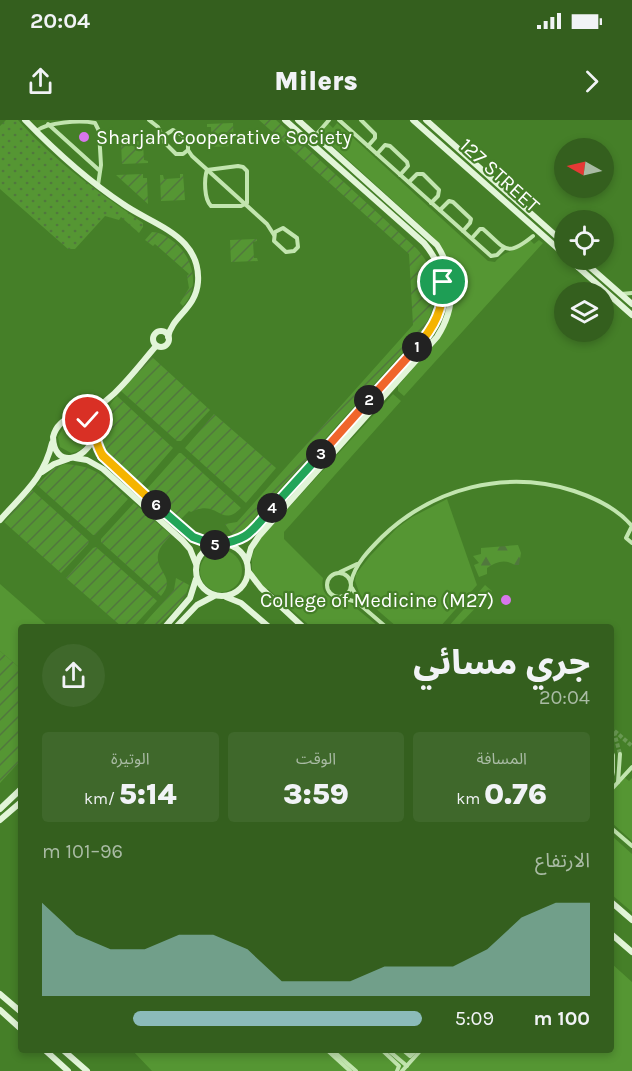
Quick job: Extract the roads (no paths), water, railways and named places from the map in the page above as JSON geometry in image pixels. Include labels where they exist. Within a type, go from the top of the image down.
[{"type":"street","points":[[0,520],[42,472],[47,462],[54,432],[59,424],[67,418],[87,413],[104,403],[156,346],[166,345],[171,328],[191,304],[196,294],[198,274],[192,253],[177,237],[134,212],[98,186],[25,120]]},
{"type":"street","points":[[151,120],[184,137],[192,156],[267,224],[274,235],[274,241],[284,250],[291,252],[296,249],[297,238],[286,228],[279,229],[267,224]]},
{"type":"street","points":[[151,120],[158,127],[166,145],[174,153],[192,156]]},
{"type":"street","points":[[75,416],[88,420],[100,453],[108,462],[188,534],[213,545],[226,544],[243,538],[252,530],[423,339],[438,317],[442,300],[443,282],[434,257],[424,243],[285,120]]},
{"type":"street","points":[[225,597],[242,588],[247,579],[247,562],[251,548],[259,536],[436,337],[449,311],[451,282],[442,254],[430,238],[298,120]]},
{"type":"street","points":[[316,136],[329,120]]},
{"type":"street","points":[[339,120],[493,257],[504,248]]},
{"type":"street","points":[[345,126],[351,120]]},
{"type":"street","points":[[361,120],[375,134],[375,138],[368,146]]},
{"type":"street","name":"127 STREET","points":[[413,120],[554,246]]},
{"type":"street","name":"127 STREET","points":[[426,120],[554,234]]},
{"type":"street","points":[[36,131],[48,124],[97,122],[101,165],[98,186]]},
{"type":"street","points":[[55,123],[57,133]]},
{"type":"street","points":[[48,124],[101,171]]},
{"type":"street","points":[[164,139],[166,133],[171,130]]},
{"type":"street","points":[[377,154],[385,145],[390,146],[407,162],[408,166],[400,175]]},
{"type":"street","points":[[183,154],[188,150]]},
{"type":"street","points":[[92,164],[101,165]]},
{"type":"street","points":[[207,170],[238,166],[245,168],[248,199],[245,204]]},
{"type":"street","points":[[207,170],[205,174],[208,205],[216,207],[245,204]]},
{"type":"street","points":[[409,182],[417,174],[423,174],[439,190],[439,194],[431,203]]},
{"type":"street","points":[[362,189],[368,183]]},
{"type":"street","points":[[440,210],[448,201],[453,202],[471,219],[463,231]]},
{"type":"street","points":[[274,235],[279,229]]},
{"type":"street","points":[[471,239],[483,229],[504,248],[510,250],[533,236]]},
{"type":"street","points":[[581,270],[632,315]]},
{"type":"street","points":[[593,270],[632,304]]},
{"type":"street","points":[[621,294],[632,292]]},
{"type":"street","points":[[156,346],[153,338],[157,333],[171,328]]},
{"type":"street","points":[[163,332],[168,337]]},
{"type":"street","points":[[42,472],[54,464],[73,458],[88,448],[104,403]]},
{"type":"street","points":[[53,440],[56,450],[64,457],[93,463],[104,469],[183,540],[190,549],[196,564],[197,579],[190,598],[168,624]]},
{"type":"street","points":[[341,597],[348,593],[354,572],[360,562],[387,532],[419,509],[455,492],[495,482],[538,483],[566,489],[596,500],[624,516],[632,526],[626,537],[632,543]]},
{"type":"street","points":[[183,540],[188,534]]},
{"type":"street","points":[[226,544],[240,551],[247,562]]},
{"type":"street","points":[[196,564],[201,554],[213,545]]},
{"type":"street","points":[[360,562],[329,578],[327,586],[330,593],[362,605],[383,624]]},
{"type":"street","points":[[248,571],[261,588],[300,624]]},
{"type":"street","points":[[339,573],[345,574],[362,605]]},
{"type":"street","points":[[197,579],[203,590],[214,596],[241,603],[266,624]]},
{"type":"street","points":[[179,624],[197,605],[214,596]]},
{"type":"street","points":[[618,783],[620,754]]},
{"type":"street","points":[[614,787],[632,767]]},
{"type":"street","points":[[0,809],[18,792]]},
{"type":"street","points":[[0,820],[18,805]]},
{"type":"street","points":[[614,830],[632,846]]},
{"type":"street","points":[[614,904],[632,920]]},
{"type":"street","points":[[614,936],[632,952]]},
{"type":"street","points":[[0,994],[18,1009]]},
{"type":"street","points":[[0,1010],[18,1026]]},
{"type":"street","points":[[48,1053],[68,1071]]},
{"type":"street","points":[[66,1053],[87,1071]]},
{"type":"street","points":[[330,1053],[350,1071]]},
{"type":"street","points":[[336,1053],[356,1071]]},
{"type":"street","points":[[385,1053],[399,1066],[397,1071]]},
{"type":"street","points":[[391,1053],[406,1066]]},
{"type":"street","points":[[402,1071],[418,1053]]},
{"type":"tunnel","points":[[614,730],[632,746]]},
{"type":"tunnel","points":[[614,732],[620,754]]},
{"type":"place","name":"Sharjah Cooperative Society","points":[[84,137]]},
{"type":"place","name":"College of Medicine (M27)","points":[[506,600]]}]
